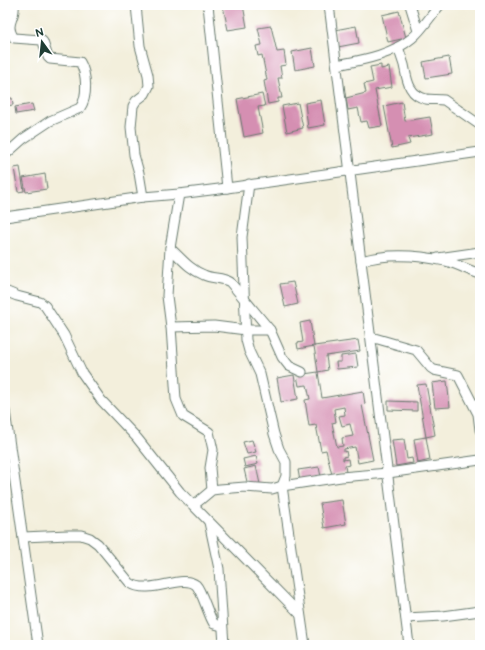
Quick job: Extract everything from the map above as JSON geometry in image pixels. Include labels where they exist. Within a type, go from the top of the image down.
[{"type":"street","points":[[5,155],[50,121],[80,108],[83,104],[86,76],[80,62],[50,59],[41,40],[14,38],[10,30],[10,24],[15,11],[14,5]]},
{"type":"street","points":[[136,5],[140,46],[148,75],[149,86],[145,94],[136,101],[133,106],[131,127],[134,155],[143,197]]},
{"type":"street","points":[[208,5],[227,188]]},
{"type":"street","points":[[329,5],[409,645]]},
{"type":"street","points":[[410,5],[418,31]]},
{"type":"street","points":[[337,65],[367,58],[398,47],[413,37],[440,5]]},
{"type":"street","points":[[398,47],[409,87],[413,93],[427,100],[444,100],[480,125]]},
{"type":"street","points":[[5,217],[143,197],[227,188],[480,152]]},
{"type":"street","points":[[249,184],[242,237],[246,340],[249,351],[260,374],[274,434],[279,449],[286,462],[286,476],[282,486],[305,645]]},
{"type":"street","points":[[179,194],[170,248],[167,296],[172,327],[176,399],[183,416],[209,432],[213,450],[210,468],[212,490]]},
{"type":"street","points":[[170,248],[188,267],[204,275],[226,279],[230,282],[245,302],[258,314],[270,330],[282,357],[289,366],[302,372]]},
{"type":"street","points":[[429,259],[480,252]]},
{"type":"street","points":[[361,261],[375,257],[391,256],[429,259],[445,262],[480,274]]},
{"type":"street","points":[[5,291],[40,302],[45,306],[64,335],[82,373],[102,400],[137,438],[180,492],[300,614]]},
{"type":"street","points":[[172,327],[214,326],[246,330],[270,330]]},
{"type":"street","points":[[371,336],[416,350],[434,370],[458,375],[478,414],[480,430]]},
{"type":"street","points":[[5,411],[38,645]]},
{"type":"street","points":[[194,505],[212,490],[245,487],[272,489],[282,486],[341,477],[388,473],[480,460]]},
{"type":"street","points":[[209,522],[219,570],[224,645]]},
{"type":"street","points":[[23,537],[81,535],[90,538],[98,544],[130,583],[136,587],[143,588],[182,582],[189,582],[196,585],[200,591],[210,619],[214,624],[222,626]]},
{"type":"street","points":[[406,618],[443,616],[480,610]]},
{"type":"building","points":[[243,5],[247,27],[228,30],[223,6]]},
{"type":"building","points":[[399,11],[406,38],[388,42],[382,15]]},
{"type":"building","points":[[271,26],[277,52],[284,51],[286,65],[280,66],[282,78],[278,78],[282,98],[278,98],[278,102],[268,104],[264,81],[267,80],[262,55],[258,56],[256,46],[262,45],[258,28]]},
{"type":"building","points":[[356,26],[359,43],[338,47],[335,30]]},
{"type":"building","points":[[312,48],[315,66],[295,70],[292,52]]},
{"type":"building","points":[[449,57],[452,74],[426,78],[423,62]]},
{"type":"building","points":[[381,65],[381,69],[389,67],[392,87],[375,90],[382,126],[369,128],[367,121],[361,122],[358,108],[348,110],[346,98],[366,93],[364,84],[373,82],[370,67]]},
{"type":"building","points":[[262,94],[265,106],[258,107],[263,133],[244,137],[237,99]]},
{"type":"building","points":[[12,98],[13,105],[5,106],[5,99]]},
{"type":"building","points":[[321,100],[325,125],[308,128],[305,103]]},
{"type":"building","points":[[402,102],[405,121],[430,117],[433,134],[408,138],[410,144],[392,148],[384,106]]},
{"type":"building","points":[[298,103],[303,128],[287,132],[282,106]]},
{"type":"building","points":[[32,104],[34,111],[16,114],[15,107]]},
{"type":"building","points":[[20,167],[24,191],[18,192],[14,168]]},
{"type":"building","points":[[45,174],[47,189],[26,192],[23,178]]},
{"type":"building","points":[[293,282],[298,304],[285,307],[280,284]]},
{"type":"building","points":[[310,321],[314,346],[298,349],[297,343],[303,342],[300,323]]},
{"type":"building","points":[[358,340],[360,351],[326,356],[328,370],[318,372],[314,346]]},
{"type":"building","points":[[356,354],[358,367],[337,369],[336,362],[341,362],[341,356]]},
{"type":"building","points":[[318,372],[322,398],[363,391],[365,404],[362,405],[373,460],[358,463],[355,447],[344,449],[347,456],[343,457],[343,460],[348,459],[349,465],[345,466],[346,472],[332,475],[326,450],[321,451],[316,425],[309,426],[305,400],[310,399],[307,385],[299,386],[297,375]],"holes":[[[344,407],[345,415],[339,416],[342,426],[350,424],[353,436],[342,438],[343,446],[337,447],[332,423],[336,422],[334,409]]]},
{"type":"building","points":[[294,375],[298,399],[281,402],[277,378]]},
{"type":"building","points":[[447,381],[450,407],[435,408],[432,383]]},
{"type":"building","points":[[426,384],[435,435],[426,437],[417,385]]},
{"type":"building","points":[[388,401],[417,402],[417,411],[388,410]]},
{"type":"building","points":[[426,437],[430,460],[418,463],[414,439]]},
{"type":"building","points":[[404,439],[407,459],[412,458],[413,463],[396,466],[392,440]]},
{"type":"building","points":[[252,440],[256,452],[247,454],[243,442]]},
{"type":"building","points":[[256,456],[258,464],[245,467],[243,459]]},
{"type":"building","points":[[256,466],[260,484],[248,486],[244,469]]},
{"type":"building","points":[[319,467],[321,477],[300,481],[298,470]]},
{"type":"building","points":[[342,500],[346,524],[324,528],[320,503]]}]
